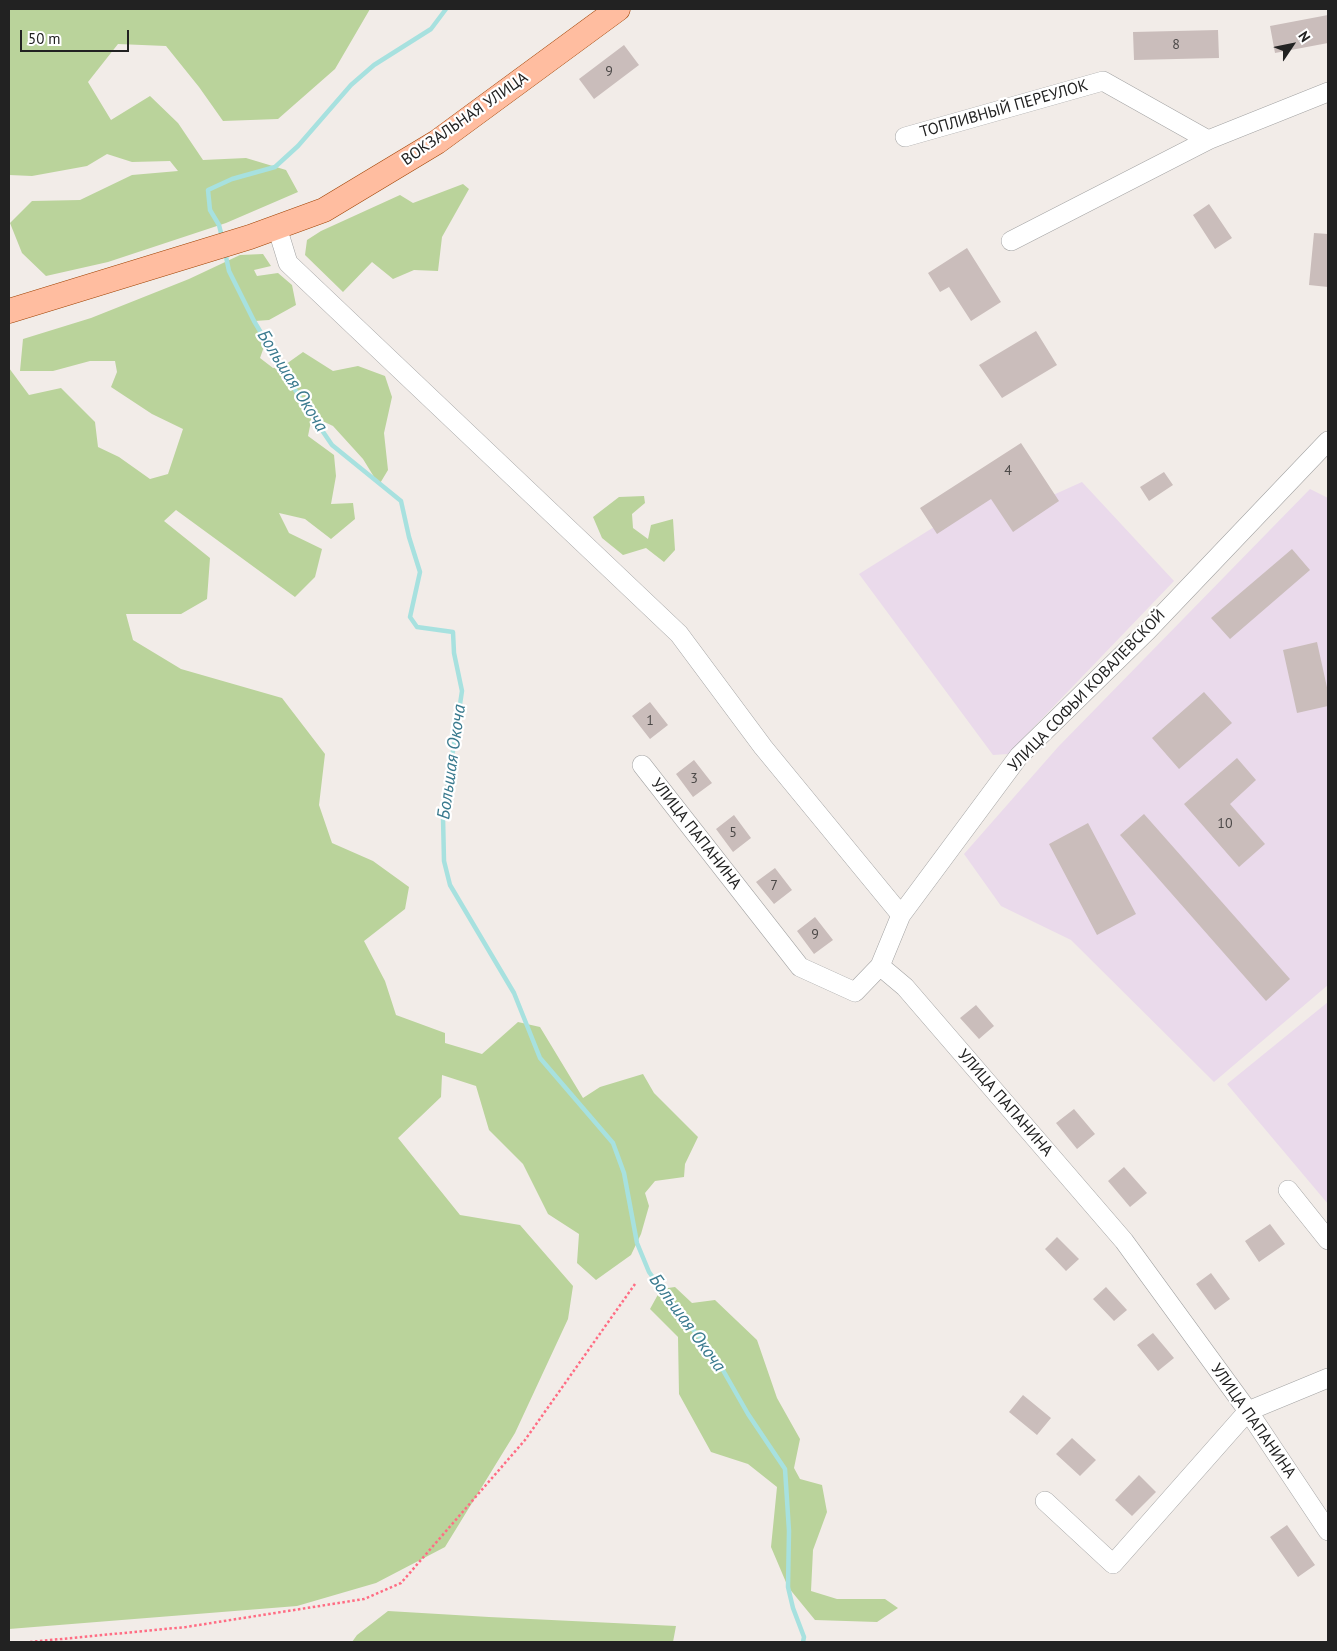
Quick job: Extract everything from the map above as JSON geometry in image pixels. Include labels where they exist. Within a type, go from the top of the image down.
[{"type":"main road","name":"ВОКЗАЛЬНАЯ УЛИЦА","points":[[9,311],[250,237],[324,210],[436,142],[618,9]]},
{"type":"street","name":"ТОПЛИВНЫЙ ПЕРЕУЛОК","points":[[905,137],[1104,81],[1208,140]]},
{"type":"street","points":[[1011,241],[1208,140],[1328,92]]},
{"type":"street","points":[[277,227],[288,263],[680,634],[763,747],[901,915]]},
{"type":"street","name":"УЛИЦА СОФЬИ КОВАЛЕВСКОЙ","points":[[880,966],[901,915],[1019,756],[1147,631],[1328,441]]},
{"type":"street","name":"УЛИЦА ПАПАНИНА","points":[[642,766],[800,967],[855,992],[880,966],[905,987],[1124,1241],[1248,1412],[1328,1531]]},
{"type":"street","points":[[1288,1190],[1328,1240]]},
{"type":"street","points":[[1045,1502],[1113,1564],[1248,1412],[1328,1378]]},
{"type":"path","points":[[30,1642],[186,1627],[364,1599],[401,1583],[525,1440],[635,1284]]},
{"type":"shaded area","points":[[1033,465],[1053,495],[1082,482],[1174,581],[1008,754],[993,755],[859,574]]},
{"type":"shaded area","points":[[1310,489],[1328,498],[1328,985],[1214,1082],[1071,940],[1001,906],[964,854],[1058,747]]},
{"type":"shaded area","points":[[1328,1002],[1328,1204],[1227,1084]]},
{"type":"green space","points":[[9,9],[370,9],[335,69],[278,119],[223,121],[166,46],[118,44],[88,82],[111,120],[150,96],[178,123],[203,160],[246,158],[286,170],[298,192],[226,223],[108,262],[46,276],[22,253],[10,223],[32,201],[80,200],[132,175],[178,171],[170,161],[132,162],[107,154],[87,166],[32,176],[9,175]]},
{"type":"green space","points":[[463,184],[469,189],[442,237],[438,271],[414,270],[393,279],[372,262],[343,292],[305,255],[307,240],[321,231],[400,195],[413,203]]},
{"type":"green space","points":[[263,254],[271,266],[254,270],[257,276],[278,273],[292,285],[296,305],[269,320],[255,321],[266,341],[260,358],[273,368],[282,367],[303,352],[333,371],[358,366],[385,376],[392,397],[384,433],[388,470],[379,485],[363,459],[333,426],[312,416],[308,436],[334,455],[336,476],[331,504],[353,503],[355,519],[331,539],[305,519],[279,513],[289,533],[322,549],[315,577],[295,597],[176,510],[164,521],[210,558],[207,599],[181,614],[126,614],[133,640],[181,669],[282,698],[325,754],[319,805],[332,843],[373,861],[409,887],[405,909],[364,941],[385,981],[396,1015],[445,1033],[445,1043],[482,1054],[518,1022],[540,1027],[583,1098],[600,1087],[643,1074],[654,1093],[698,1137],[685,1164],[684,1177],[655,1181],[645,1193],[649,1206],[641,1234],[631,1255],[596,1280],[577,1263],[579,1234],[548,1214],[523,1164],[489,1130],[476,1086],[442,1075],[441,1097],[398,1138],[460,1215],[520,1225],[573,1286],[568,1319],[515,1433],[445,1547],[376,1583],[297,1606],[9,1629],[9,368],[29,395],[61,388],[95,422],[98,447],[119,457],[150,479],[168,474],[183,429],[152,414],[111,387],[117,372],[115,361],[90,361],[53,371],[20,371],[23,339],[91,318],[189,279],[240,255]]},
{"type":"green space","points":[[644,496],[645,503],[632,514],[633,528],[648,539],[651,525],[673,519],[675,550],[664,562],[646,548],[623,555],[602,538],[593,517],[619,497]]},
{"type":"green space","points":[[675,1287],[692,1303],[715,1300],[757,1340],[777,1398],[800,1439],[794,1468],[800,1479],[822,1485],[827,1512],[813,1550],[811,1591],[837,1599],[885,1599],[898,1608],[877,1622],[815,1620],[788,1587],[771,1547],[777,1487],[748,1464],[711,1452],[679,1394],[678,1337],[650,1309],[661,1289]]},
{"type":"green space","points":[[388,1611],[676,1626],[673,1642],[352,1642],[357,1635]]},
{"type":"building","points":[[1328,15],[1328,43],[1275,53],[1270,26]]},
{"type":"building","points":[[1218,30],[1219,58],[1134,60],[1133,32]]},
{"type":"building","points":[[624,45],[639,65],[594,99],[579,79]]},
{"type":"building","points":[[1209,204],[1232,238],[1215,249],[1193,215]]},
{"type":"building","points":[[1314,233],[1328,234],[1328,287],[1309,285]]},
{"type":"building","points":[[967,248],[1001,302],[971,321],[949,287],[940,292],[928,273]]},
{"type":"building","points":[[1036,331],[1057,365],[1002,398],[979,365]]},
{"type":"building","points":[[1021,443],[1059,501],[1013,532],[991,499],[937,534],[920,508]]},
{"type":"building","points":[[1164,472],[1173,485],[1149,501],[1140,487]]},
{"type":"building","points":[[1292,549],[1310,570],[1230,639],[1211,618]]},
{"type":"building","points":[[1317,642],[1328,692],[1328,706],[1297,713],[1283,650]]},
{"type":"building","points":[[1204,692],[1232,723],[1179,769],[1152,738]]},
{"type":"building","points":[[650,702],[668,725],[650,739],[632,716]]},
{"type":"building","points":[[1237,758],[1256,780],[1230,804],[1265,844],[1239,867],[1184,804]]},
{"type":"building","points":[[694,760],[712,783],[693,797],[676,774]]},
{"type":"building","points":[[1144,814],[1290,979],[1266,1001],[1120,835]]},
{"type":"building","points":[[734,815],[751,838],[733,852],[716,829]]},
{"type":"building","points":[[1088,823],[1136,914],[1097,935],[1049,844]]},
{"type":"building","points":[[775,868],[792,890],[774,904],[756,882]]},
{"type":"building","points":[[815,917],[833,940],[814,954],[797,931]]},
{"type":"building","points":[[976,1005],[994,1026],[979,1039],[960,1018]]},
{"type":"building","points":[[1074,1109],[1095,1134],[1077,1149],[1056,1123]]},
{"type":"building","points":[[1124,1167],[1147,1193],[1130,1207],[1108,1181]]},
{"type":"building","points":[[1270,1224],[1285,1244],[1259,1262],[1245,1241]]},
{"type":"building","points":[[1057,1237],[1079,1259],[1066,1271],[1045,1249]]},
{"type":"building","points":[[1211,1273],[1230,1299],[1215,1310],[1196,1284]]},
{"type":"building","points":[[1106,1287],[1127,1310],[1114,1321],[1093,1299]]},
{"type":"building","points":[[1153,1333],[1174,1358],[1158,1371],[1137,1345]]},
{"type":"building","points":[[1023,1395],[1051,1418],[1037,1435],[1009,1412]]},
{"type":"building","points":[[1072,1438],[1096,1460],[1080,1476],[1056,1454]]},
{"type":"building","points":[[1139,1475],[1156,1492],[1132,1516],[1115,1500]]},
{"type":"building","points":[[1287,1525],[1315,1565],[1298,1577],[1270,1537]]},
{"type":"waterway","name":"Большая Окоча","points":[[222,237],[219,225],[210,210],[208,190],[232,179],[275,167],[298,146],[351,85],[374,65],[431,29],[446,9]]},
{"type":"waterway","name":"Большая Окоча","points":[[225,252],[229,271],[254,321],[300,398],[332,445],[401,501],[409,537],[420,572],[410,617],[417,627],[453,632],[454,653],[462,691],[443,817],[444,861],[450,885],[514,993],[540,1058],[613,1143],[624,1173],[637,1243],[649,1272],[686,1322],[712,1351],[748,1414],[785,1469],[789,1531],[788,1587],[793,1608],[804,1637],[803,1642]]}]
